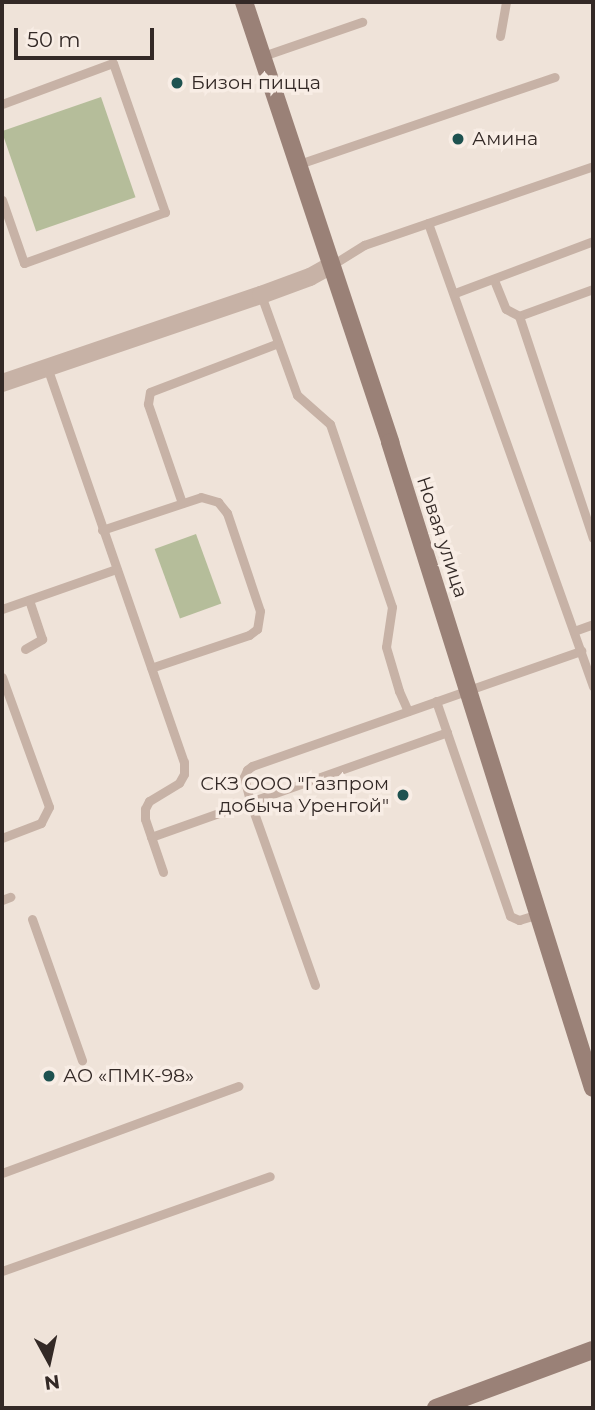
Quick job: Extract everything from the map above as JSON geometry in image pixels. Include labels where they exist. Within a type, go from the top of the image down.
[{"type":"main road","name":"Новая улица","points":[[244,2],[469,690],[592,1082]]},
{"type":"main road","points":[[436,1408],[593,1350]]},
{"type":"street","points":[[2,383],[261,295],[310,277],[331,265]]},
{"type":"lane","points":[[500,36],[506,2]]},
{"type":"lane","points":[[263,56],[362,22]]},
{"type":"lane","points":[[2,104],[113,63],[165,212],[24,262],[2,200]]},
{"type":"lane","points":[[299,164],[555,77]]},
{"type":"lane","points":[[331,265],[364,245],[593,166]]},
{"type":"lane","points":[[428,223],[591,675],[593,687]]},
{"type":"lane","points":[[455,293],[494,281],[510,270],[593,241]]},
{"type":"lane","points":[[494,281],[506,309],[519,316],[593,538]]},
{"type":"lane","points":[[519,316],[593,289]]},
{"type":"lane","points":[[261,295],[297,396],[330,424],[392,607],[386,647],[408,711]]},
{"type":"lane","points":[[182,503],[148,404],[150,392],[278,343]]},
{"type":"lane","points":[[47,367],[184,762],[184,774],[179,783],[149,801],[145,819],[163,872]]},
{"type":"lane","points":[[102,530],[201,497],[210,497],[223,507],[260,620],[257,629],[248,635],[151,668]]},
{"type":"lane","points":[[2,609],[116,569]]},
{"type":"lane","points":[[25,649],[42,639],[29,600]]},
{"type":"lane","points":[[574,631],[593,624]]},
{"type":"lane","points":[[315,985],[250,801],[244,777],[252,766],[581,651]]},
{"type":"lane","points":[[2,677],[50,807],[41,823],[2,838]]},
{"type":"lane","points":[[436,701],[510,916],[519,920],[539,915]]},
{"type":"lane","points":[[151,837],[447,732]]},
{"type":"lane","points":[[32,919],[82,1060]]},
{"type":"lane","points":[[2,1173],[238,1086]]},
{"type":"lane","points":[[2,1271],[270,1176]]},
{"type":"green space","points":[[101,97],[136,197],[36,231],[2,131]]},
{"type":"green space","points":[[196,534],[221,604],[180,619],[155,549]]},
{"type":"place","name":"Бизон пицца","points":[[177,83]]},
{"type":"place","name":"Амина","points":[[458,139]]},
{"type":"place","name":"СКЗ ООО \"Газпром добыча Уренгой\"","points":[[403,795]]},
{"type":"place","name":"АО «ПМК-98»","points":[[49,1076]]}]
